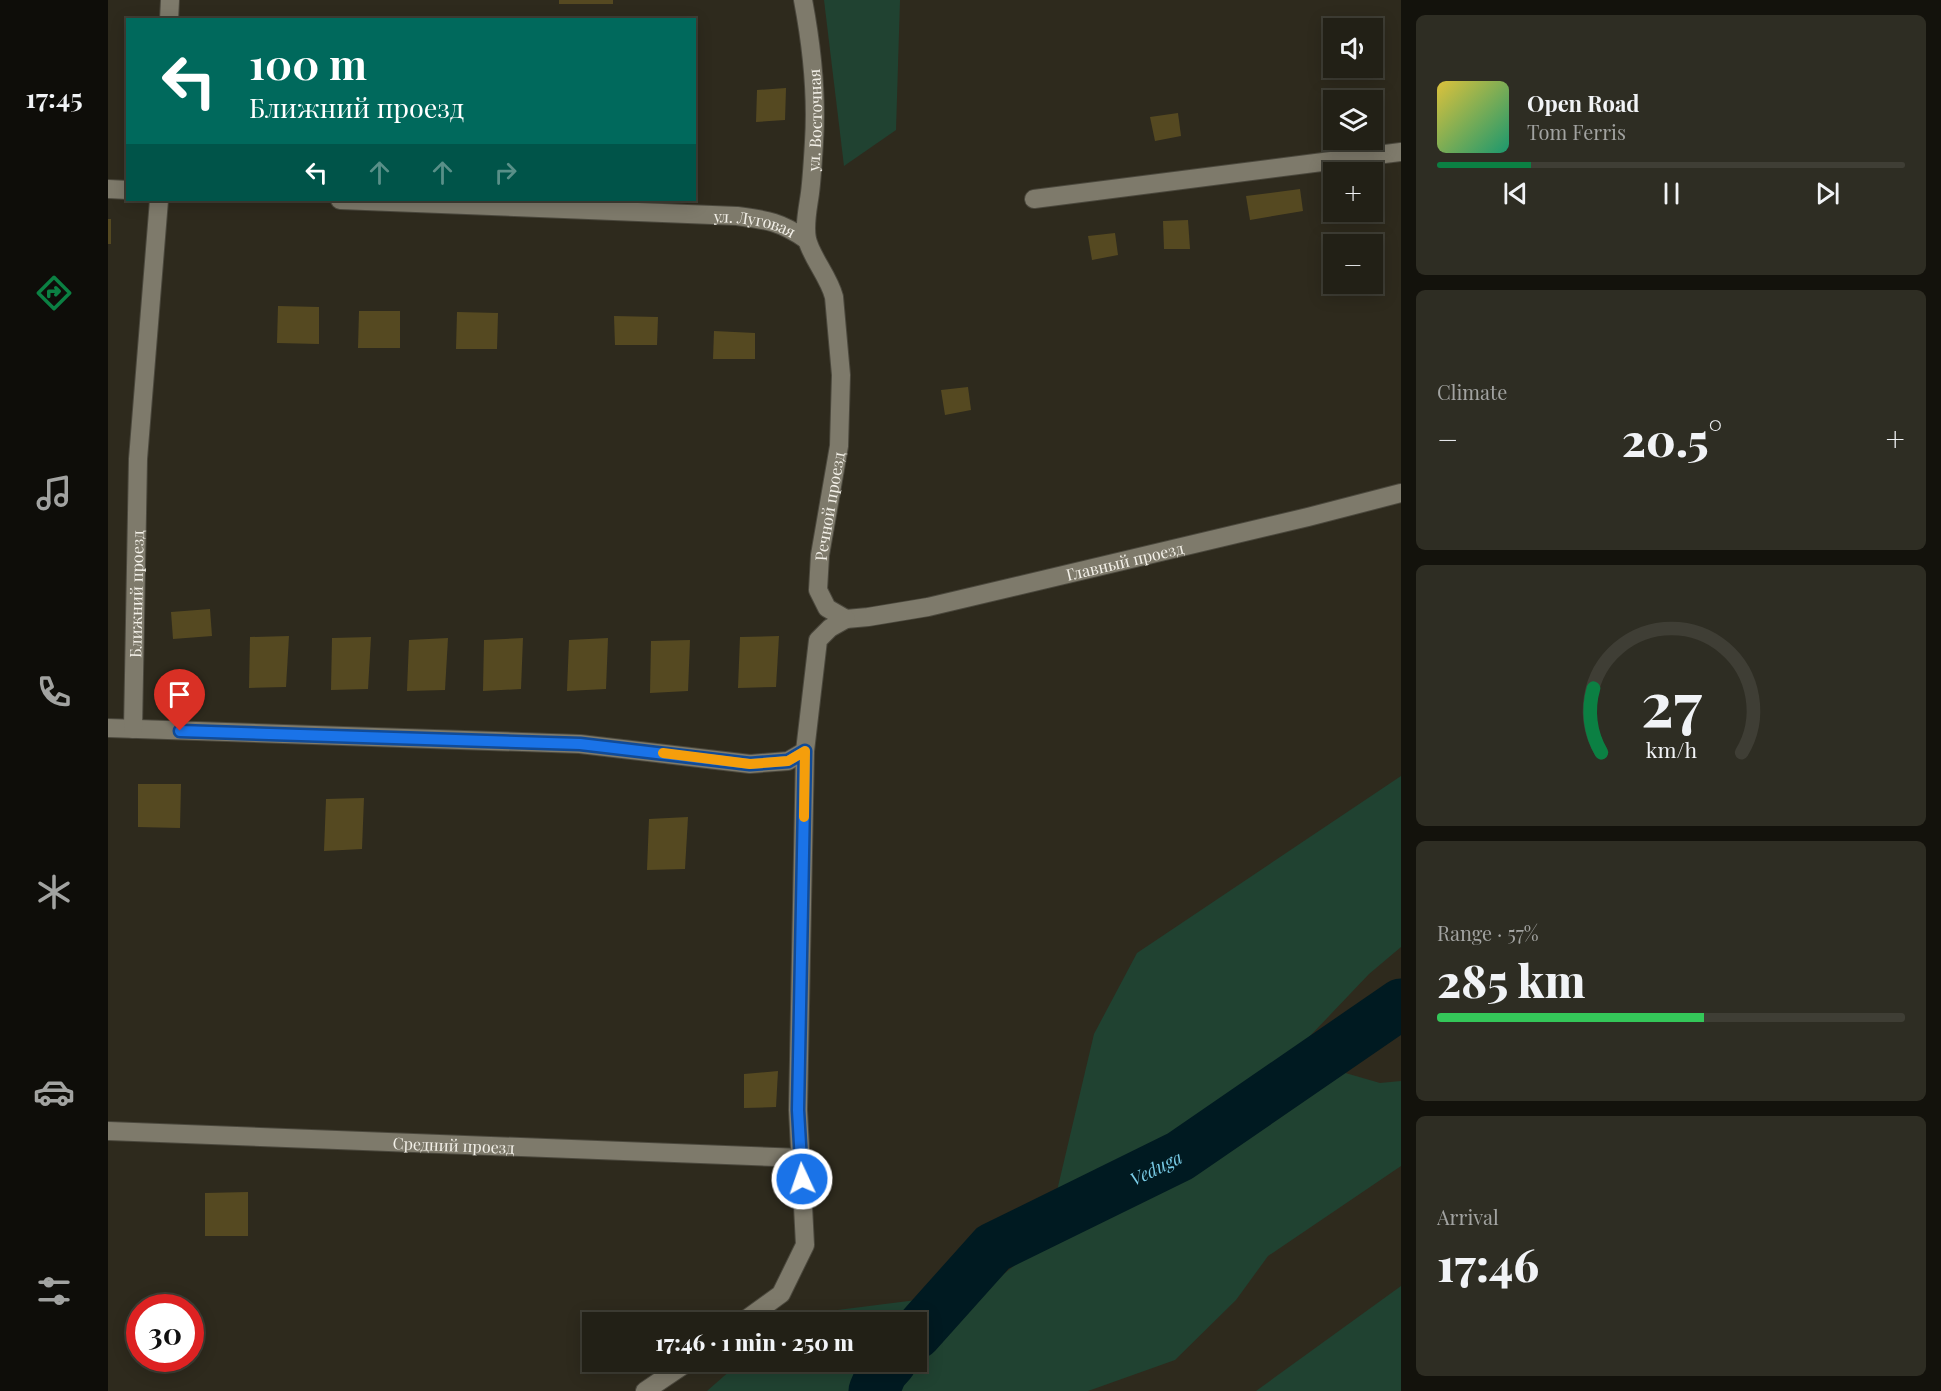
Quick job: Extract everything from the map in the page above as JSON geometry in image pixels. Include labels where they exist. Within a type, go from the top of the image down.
[{"type":"street","points":[[169,18],[170,0]]},
{"type":"street","name":"ул. Восточная","points":[[803,0],[810,38],[814,86],[814,139],[806,212],[807,240]]},
{"type":"street","points":[[1034,199],[1401,152]]},
{"type":"street","points":[[108,189],[126,190]]},
{"type":"street","name":"Ближний проезд","points":[[132,729],[138,459],[159,201]]},
{"type":"street","name":"ул. Луговая","points":[[365,201],[737,216],[774,221],[790,228],[807,240]]},
{"type":"street","name":"Речной проезд","points":[[807,240],[834,297],[842,375],[839,446],[820,555],[818,590],[827,608],[846,619]]},
{"type":"street","name":"Главный проезд","points":[[846,619],[928,607],[1401,493]]},
{"type":"street","points":[[756,1312],[781,1294],[805,1245],[798,1110],[805,751],[818,640],[830,628],[846,619]]},
{"type":"street","points":[[108,728],[580,744],[750,764],[788,761],[805,751]]},
{"type":"street","name":"Средний проезд","points":[[108,1131],[801,1158]]},
{"type":"street","points":[[645,1391],[673,1372]]},
{"type":"green space","points":[[824,0],[900,0],[896,130],[844,166]]},
{"type":"green space","points":[[1401,776],[1401,947],[1369,974],[1290,1057],[1380,1083],[1401,1081],[1401,1166],[1268,1256],[1236,1300],[1175,1360],[1088,1391],[707,1391],[729,1372],[927,1372],[927,1312],[822,1312],[948,1296],[994,1282],[1031,1252],[1052,1212],[1094,1034],[1137,953]]},
{"type":"green space","points":[[1401,1286],[1401,1391],[1256,1391]]},
{"type":"building","points":[[559,0],[613,0],[613,4],[559,4]]},
{"type":"building","points":[[786,88],[785,120],[756,122],[757,90]]},
{"type":"building","points":[[1178,113],[1181,136],[1155,141],[1150,117]]},
{"type":"building","points":[[1300,189],[1303,211],[1250,220],[1246,196]]},
{"type":"building","points":[[108,219],[111,219],[111,244],[108,244]]},
{"type":"building","points":[[1188,220],[1190,249],[1164,249],[1163,221]]},
{"type":"building","points":[[1115,233],[1118,255],[1092,260],[1088,236]]},
{"type":"building","points":[[278,306],[319,307],[319,344],[277,343]]},
{"type":"building","points":[[359,311],[400,311],[400,348],[358,348]]},
{"type":"building","points":[[457,312],[498,313],[497,349],[456,349]]},
{"type":"building","points":[[614,316],[658,317],[657,345],[615,345]]},
{"type":"building","points":[[714,331],[755,333],[755,359],[713,359]]},
{"type":"building","points":[[968,387],[971,410],[945,415],[941,390]]},
{"type":"building","points":[[210,609],[212,636],[173,639],[171,612]]},
{"type":"building","points":[[289,636],[286,687],[249,688],[250,637]]},
{"type":"building","points":[[779,636],[776,687],[738,688],[740,637]]},
{"type":"building","points":[[371,637],[368,689],[331,690],[332,638]]},
{"type":"building","points":[[448,638],[445,690],[407,691],[409,640]]},
{"type":"building","points":[[523,638],[521,689],[483,691],[484,640]]},
{"type":"building","points":[[608,638],[606,689],[567,691],[569,640]]},
{"type":"building","points":[[690,640],[688,691],[650,693],[651,641]]},
{"type":"building","points":[[138,784],[181,784],[180,828],[138,827]]},
{"type":"building","points":[[364,798],[362,849],[324,851],[326,799]]},
{"type":"building","points":[[688,817],[685,869],[647,870],[649,819]]},
{"type":"building","points":[[778,1071],[776,1107],[744,1108],[744,1074]]},
{"type":"building","points":[[248,1192],[248,1236],[205,1236],[205,1193]]},
{"type":"waterway","name":"Veduga","points":[[927,1322],[993,1248],[1180,1156],[1401,1004]]},
{"type":"waterway","name":"Veduga","points":[[874,1391],[882,1372]]},
{"type":"slow traffic","points":[[663,753],[750,764],[788,761],[805,751],[804,817]]},
{"type":"route","points":[[180,731],[580,744],[750,764],[788,761],[805,751],[798,1110],[802,1179]]}]
